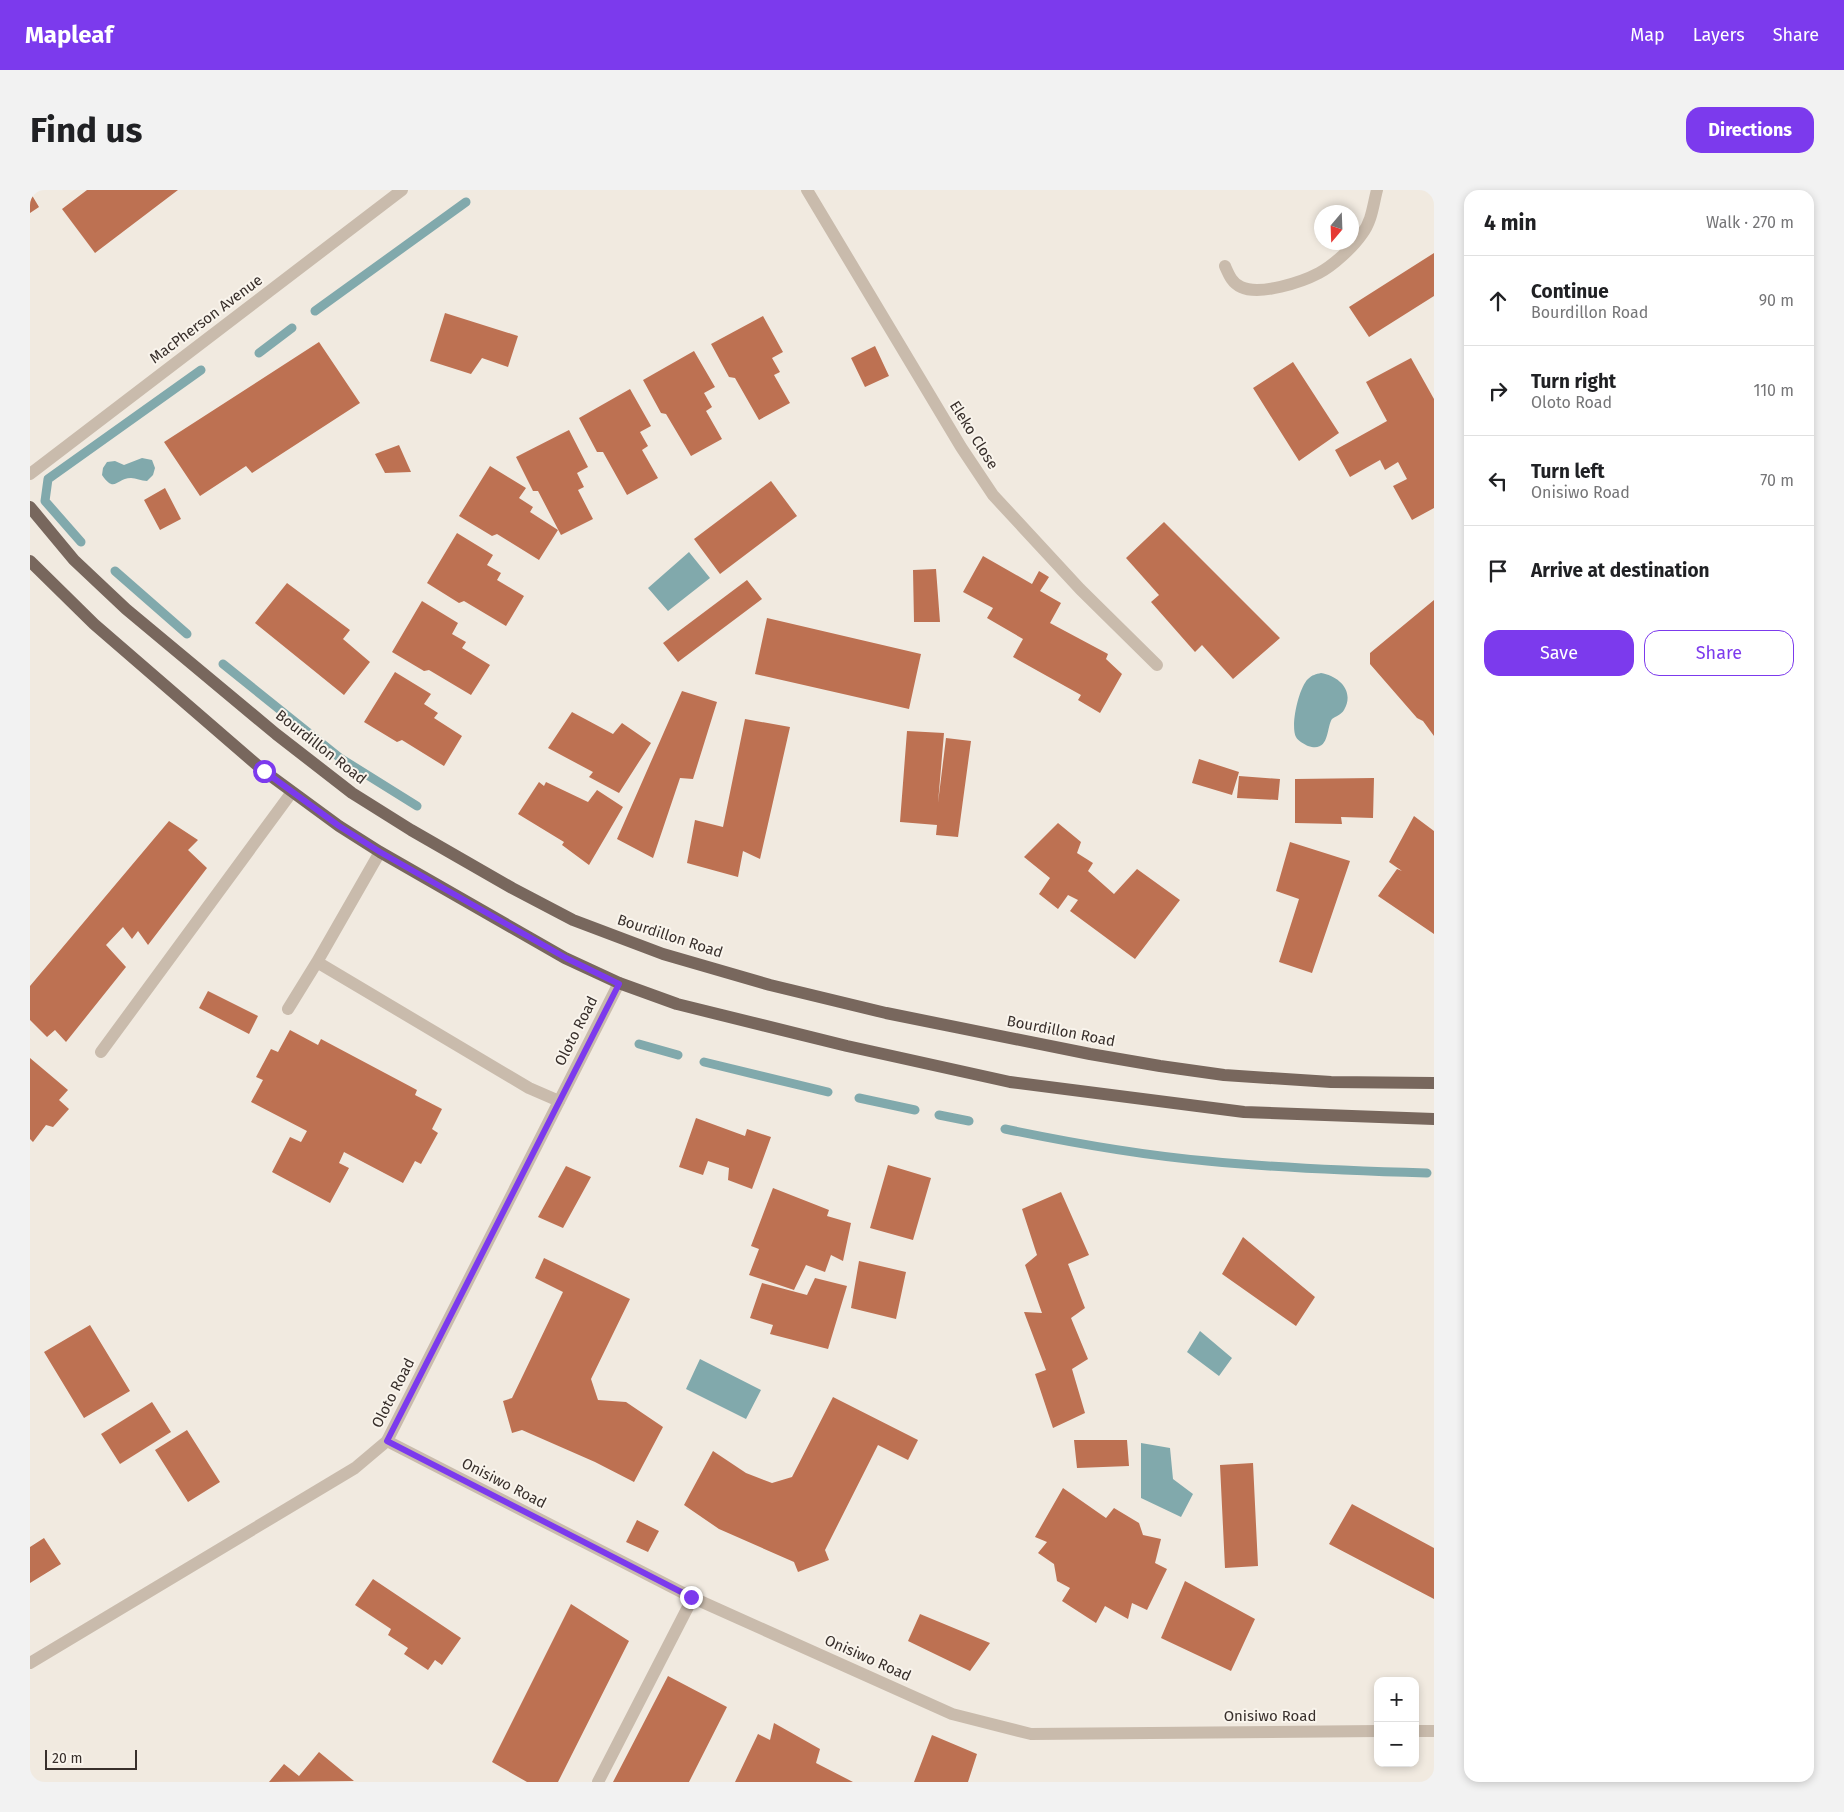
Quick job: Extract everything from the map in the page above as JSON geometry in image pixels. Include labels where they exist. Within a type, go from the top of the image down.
[{"type":"main road","name":"Bourdillon Road","points":[[30,507],[74,560],[126,609],[276,734],[352,793],[411,830],[503,883],[573,920],[663,954],[770,985],[886,1013],[1090,1054],[1224,1075],[1331,1082],[1434,1083]]},
{"type":"main road","points":[[30,561],[94,624],[264,771],[339,826],[380,852],[566,958],[619,984],[696,1009],[846,1046],[1010,1082],[1244,1112],[1434,1119]]},
{"type":"street","name":"MacPherson Avenue","points":[[30,474],[402,190]]},
{"type":"street","name":"Eleko Close","points":[[807,190],[961,447],[993,495],[1080,589],[1156,665]]},
{"type":"street","points":[[1225,266],[1230,278],[1241,287],[1258,291],[1280,287],[1320,272],[1352,246],[1364,232],[1372,215],[1377,190]]},
{"type":"street","points":[[101,1052],[292,792]]},
{"type":"street","points":[[288,1010],[380,852]]},
{"type":"street","points":[[317,962],[529,1088],[559,1101]]},
{"type":"street","name":"Oloto Road","points":[[30,1663],[355,1468],[387,1441],[619,984]]},
{"type":"street","name":"Onisiwo Road","points":[[387,1441],[691,1597],[952,1714],[1031,1734],[1374,1731]]},
{"type":"street","points":[[598,1782],[689,1605],[691,1597]]},
{"type":"street","points":[[1419,1731],[1434,1730]]},
{"type":"water","points":[[142,458],[152,460],[155,468],[153,475],[147,481],[131,478],[113,484],[106,481],[102,475],[103,468],[107,462],[115,461],[124,465]]},
{"type":"water","points":[[689,552],[710,578],[668,611],[648,588]]},
{"type":"water","points":[[1321,673],[1334,677],[1339,681],[1348,697],[1344,710],[1332,719],[1324,743],[1315,747],[1308,746],[1298,740],[1294,732],[1294,724],[1301,690],[1308,679]]},
{"type":"water","points":[[1200,1331],[1232,1358],[1219,1376],[1187,1352]]},
{"type":"water","points":[[700,1359],[761,1390],[746,1419],[686,1389]]},
{"type":"water","points":[[1141,1443],[1170,1448],[1173,1479],[1193,1494],[1181,1517],[1141,1498]]},
{"type":"building","points":[[87,190],[178,190],[95,253],[62,209]]},
{"type":"building","points":[[30,192],[39,207],[30,213]]},
{"type":"building","points":[[1434,253],[1434,296],[1369,337],[1349,307]]},
{"type":"building","points":[[445,313],[518,336],[508,367],[482,358],[471,374],[430,361]]},
{"type":"building","points":[[763,316],[783,352],[772,358],[780,372],[774,375],[790,403],[759,420],[735,378],[729,377],[711,344]]},
{"type":"building","points":[[319,342],[360,403],[252,473],[246,466],[200,496],[164,442]]},
{"type":"building","points":[[875,346],[889,376],[865,387],[851,358]]},
{"type":"building","points":[[694,351],[715,387],[704,393],[712,407],[706,411],[722,439],[691,456],[666,414],[661,413],[643,380]]},
{"type":"building","points":[[1411,358],[1434,399],[1434,508],[1412,520],[1393,486],[1407,479],[1398,462],[1385,470],[1380,460],[1350,477],[1335,450],[1387,421],[1366,382]]},
{"type":"building","points":[[1293,362],[1339,433],[1299,461],[1253,388]]},
{"type":"building","points":[[630,389],[651,426],[640,432],[648,446],[642,450],[658,478],[627,495],[603,452],[597,452],[579,418]]},
{"type":"building","points":[[569,430],[588,467],[577,473],[584,487],[578,490],[593,519],[561,535],[538,491],[533,491],[516,457]]},
{"type":"building","points":[[399,445],[411,472],[385,473],[375,454]]},
{"type":"building","points":[[490,466],[526,488],[519,498],[533,507],[530,512],[558,530],[539,560],[497,534],[492,536],[459,516]]},
{"type":"building","points":[[771,481],[797,516],[720,574],[694,539]]},
{"type":"building","points":[[165,488],[181,519],[160,530],[144,500]]},
{"type":"building","points":[[1164,522],[1280,638],[1233,679],[1202,645],[1195,652],[1151,602],[1159,595],[1126,558]]},
{"type":"building","points":[[457,533],[493,555],[487,565],[501,573],[497,580],[524,596],[506,626],[464,601],[459,603],[427,583]]},
{"type":"building","points":[[983,556],[1032,584],[1039,571],[1049,577],[1040,591],[1061,603],[1050,623],[1108,654],[1106,659],[1122,674],[1100,713],[1078,700],[1081,695],[1013,657],[1023,639],[987,618],[993,608],[963,592]]},
{"type":"building","points":[[936,569],[940,622],[914,622],[913,570]]},
{"type":"building","points":[[747,580],[762,599],[678,662],[663,643]]},
{"type":"building","points":[[287,583],[350,630],[343,639],[370,662],[344,695],[255,623]]},
{"type":"building","points":[[1434,600],[1434,736],[1423,721],[1417,718],[1370,664],[1370,653]]},
{"type":"building","points":[[422,601],[458,623],[452,634],[466,642],[462,648],[490,665],[471,695],[429,670],[424,671],[392,652]]},
{"type":"building","points":[[767,618],[921,654],[909,709],[755,674]]},
{"type":"building","points":[[395,672],[431,694],[424,704],[438,713],[434,718],[462,736],[444,766],[402,740],[397,742],[364,722]]},
{"type":"building","points":[[682,691],[717,702],[693,779],[680,778],[653,858],[617,839]]},
{"type":"building","points":[[572,712],[613,734],[622,723],[651,743],[619,793],[589,777],[593,772],[548,748]]},
{"type":"building","points":[[745,719],[790,727],[760,859],[743,851],[738,877],[687,863],[695,820],[723,827]]},
{"type":"building","points":[[907,731],[944,733],[938,803],[946,738],[971,741],[958,837],[936,835],[937,825],[900,822]]},
{"type":"building","points":[[1199,759],[1239,772],[1232,795],[1192,783]]},
{"type":"building","points":[[1239,776],[1280,779],[1278,800],[1237,798]]},
{"type":"building","points":[[1374,778],[1373,818],[1341,817],[1342,824],[1295,823],[1295,779]]},
{"type":"building","points":[[539,782],[544,786],[546,782],[588,802],[597,790],[623,807],[589,865],[562,845],[564,842],[518,814]]},
{"type":"building","points":[[1414,816],[1434,831],[1434,934],[1378,896],[1397,869],[1402,871],[1389,862]]},
{"type":"building","points":[[169,821],[198,840],[188,850],[207,868],[148,945],[138,931],[132,939],[123,927],[106,945],[126,967],[66,1042],[55,1030],[47,1037],[30,1020],[30,986]]},
{"type":"building","points":[[1058,823],[1081,842],[1077,853],[1093,863],[1088,871],[1114,894],[1137,869],[1180,900],[1135,959],[1070,911],[1078,900],[1068,895],[1058,909],[1039,894],[1050,878],[1024,857]]},
{"type":"building","points":[[1290,842],[1350,861],[1312,973],[1279,962],[1299,899],[1276,891]]},
{"type":"building","points":[[208,991],[258,1016],[249,1034],[199,1008]]},
{"type":"building","points":[[290,1030],[318,1045],[321,1039],[417,1090],[415,1095],[442,1109],[432,1129],[438,1133],[421,1164],[415,1161],[403,1183],[344,1152],[339,1163],[349,1168],[330,1203],[272,1172],[290,1137],[301,1142],[307,1131],[251,1102],[263,1080],[256,1077],[271,1049],[278,1052]]},
{"type":"building","points":[[30,1058],[68,1090],[59,1100],[69,1109],[53,1127],[46,1125],[33,1142],[30,1139]]},
{"type":"building","points":[[696,1118],[745,1136],[747,1129],[771,1137],[752,1189],[728,1180],[729,1168],[708,1161],[703,1175],[679,1167]]},
{"type":"building","points":[[888,1165],[931,1178],[913,1240],[870,1228]]},
{"type":"building","points":[[566,1166],[591,1177],[563,1228],[538,1217]]},
{"type":"building","points":[[773,1188],[829,1210],[827,1216],[851,1223],[843,1261],[831,1255],[825,1272],[806,1265],[794,1290],[749,1275],[759,1249],[751,1246]]},
{"type":"building","points":[[1061,1192],[1089,1255],[1068,1264],[1085,1308],[1071,1318],[1088,1359],[1072,1369],[1085,1413],[1053,1428],[1035,1374],[1046,1370],[1024,1312],[1042,1313],[1025,1265],[1037,1255],[1022,1209]]},
{"type":"building","points":[[1243,1237],[1315,1297],[1296,1326],[1222,1274]]},
{"type":"building","points":[[544,1258],[630,1299],[591,1379],[598,1400],[626,1402],[663,1427],[634,1482],[595,1462],[522,1430],[512,1433],[503,1401],[512,1398],[563,1292],[535,1278]]},
{"type":"building","points":[[859,1261],[906,1272],[896,1319],[851,1308]]},
{"type":"building","points":[[815,1278],[847,1286],[828,1349],[770,1334],[773,1325],[750,1318],[762,1283],[807,1295]]},
{"type":"building","points":[[90,1325],[130,1391],[84,1418],[44,1352]]},
{"type":"building","points":[[833,1397],[918,1440],[908,1460],[878,1445],[825,1550],[829,1560],[798,1572],[794,1562],[719,1529],[684,1505],[713,1451],[746,1473],[772,1483],[792,1477]]},
{"type":"building","points":[[152,1402],[171,1432],[120,1464],[101,1434]]},
{"type":"building","points":[[187,1430],[220,1482],[188,1502],[155,1450]]},
{"type":"building","points":[[1074,1440],[1127,1440],[1129,1466],[1077,1468]]},
{"type":"building","points":[[1253,1463],[1258,1566],[1225,1568],[1220,1465]]},
{"type":"building","points":[[1063,1488],[1106,1518],[1114,1508],[1139,1523],[1143,1535],[1161,1539],[1155,1563],[1167,1569],[1147,1610],[1132,1603],[1128,1619],[1105,1606],[1096,1623],[1062,1601],[1070,1588],[1057,1581],[1054,1564],[1038,1553],[1047,1542],[1035,1537]]},
{"type":"building","points":[[1352,1504],[1434,1548],[1434,1599],[1329,1544]]},
{"type":"building","points":[[637,1520],[659,1531],[648,1552],[626,1542]]},
{"type":"building","points":[[44,1538],[61,1564],[30,1583],[30,1547]]},
{"type":"building","points":[[373,1579],[461,1638],[442,1665],[435,1660],[428,1670],[404,1654],[408,1648],[388,1635],[391,1629],[355,1605]]},
{"type":"building","points":[[1185,1581],[1255,1619],[1231,1671],[1161,1638]]},
{"type":"building","points":[[571,1604],[629,1641],[558,1782],[527,1782],[492,1762]]},
{"type":"building","points":[[920,1614],[990,1643],[970,1671],[908,1641]]},
{"type":"building","points":[[668,1676],[727,1707],[689,1782],[613,1782]]},
{"type":"building","points":[[774,1723],[820,1749],[816,1763],[853,1782],[735,1782],[758,1734],[770,1740]]},
{"type":"building","points":[[932,1735],[977,1754],[968,1782],[914,1782]]},
{"type":"building","points":[[319,1752],[354,1781],[269,1782],[284,1764],[299,1776]]},
{"type":"waterway","points":[[315,311],[466,202]]},
{"type":"waterway","points":[[259,353],[292,328]]},
{"type":"waterway","points":[[81,542],[45,501],[48,479],[201,370]]},
{"type":"waterway","points":[[115,571],[187,634]]},
{"type":"waterway","points":[[223,664],[340,758],[417,806]]},
{"type":"waterway","points":[[639,1044],[678,1055]]},
{"type":"waterway","points":[[704,1062],[828,1092]]},
{"type":"waterway","points":[[859,1098],[915,1110]]},
{"type":"waterway","points":[[939,1115],[969,1121]]},
{"type":"waterway","points":[[1005,1129],[1106,1148],[1182,1158],[1290,1167],[1427,1173]]},
{"type":"route","points":[[264,771],[339,826],[380,852],[566,958],[619,984],[387,1441],[691,1597]]}]
